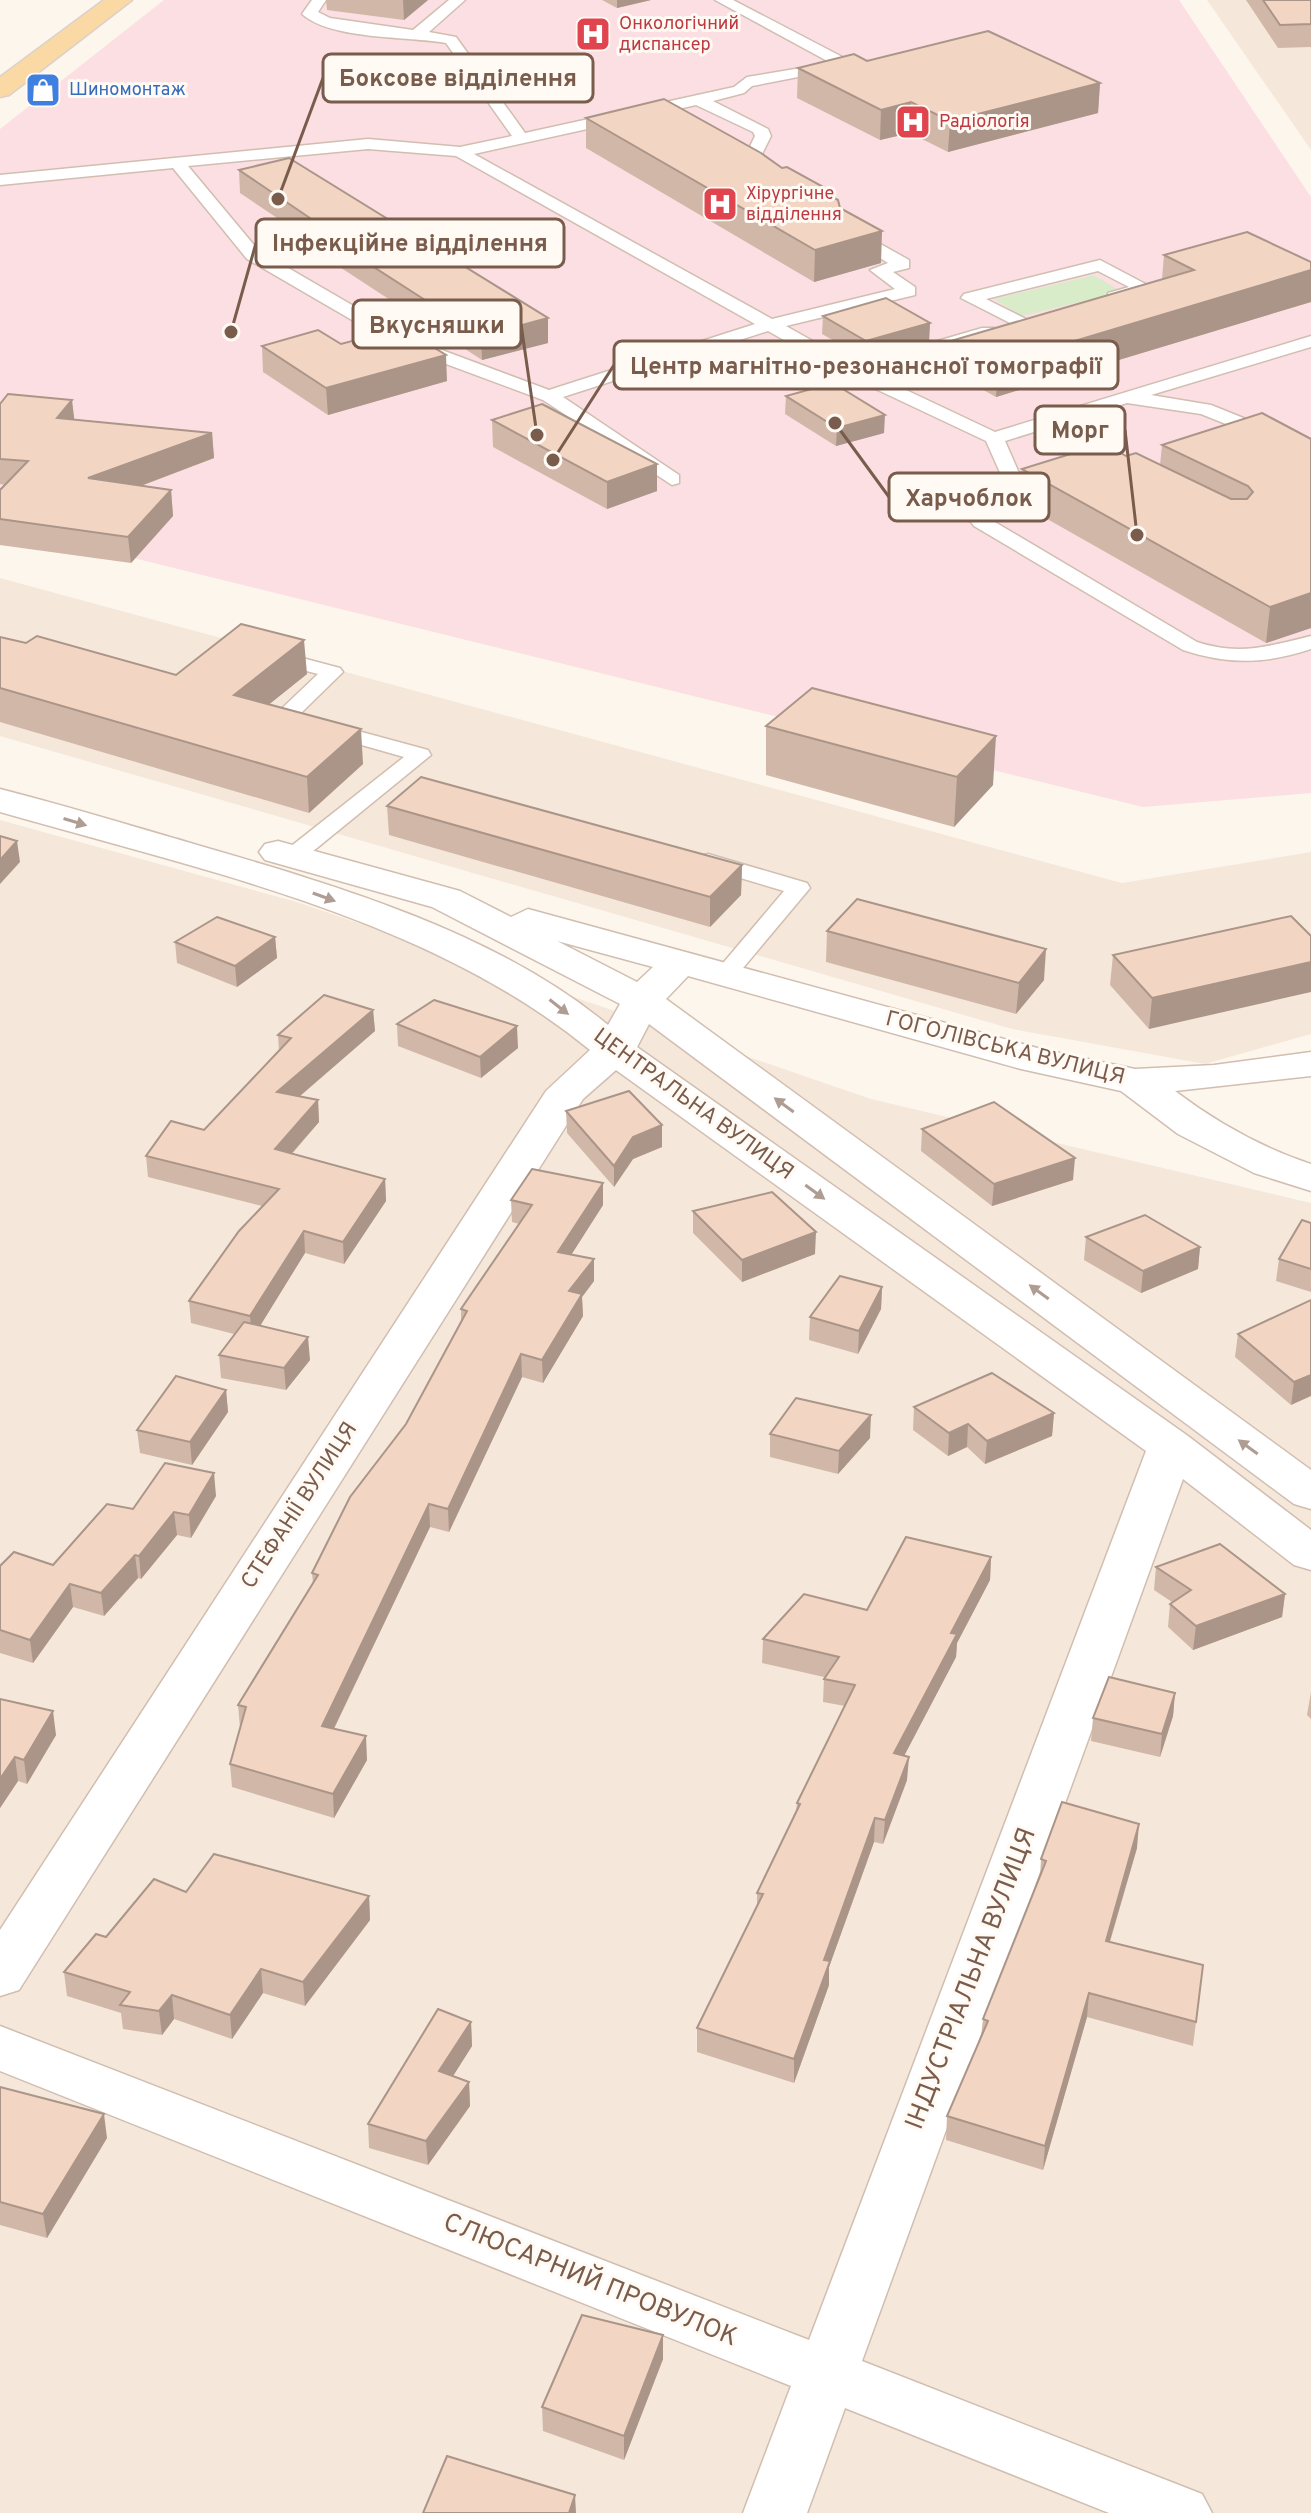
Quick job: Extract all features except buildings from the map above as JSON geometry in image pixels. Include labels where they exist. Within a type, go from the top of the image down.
[{"type":"main road","points":[[0,89],[120,0]]},
{"type":"street","points":[[0,768],[446,899],[642,1000],[1311,1493]]},
{"type":"street","name":"ЦЕНТРАЛЬНА ВУЛИЦЯ","points":[[0,800],[334,901],[431,941],[544,995],[615,1050],[1171,1447],[1311,1554]]},
{"type":"street","name":"ГОГОЛІВСЬКА ВУЛИЦЯ","points":[[446,899],[1035,1060],[1135,1081],[1193,1125],[1269,1164],[1311,1178]]},
{"type":"street","points":[[615,1050],[642,1000],[680,962]]},
{"type":"street","name":"СТЕФАНІЇ ВУЛИЦЯ","points":[[0,1975],[567,1091],[615,1050]]},
{"type":"street","points":[[1135,1081],[1214,1077],[1311,1064]]},
{"type":"street","name":"ІНДУСТРІАЛЬНА ВУЛИЦЯ","points":[[775,2513],[824,2374],[1171,1447]]},
{"type":"street","name":"СЛЮСАРНИЙ ПРОВУЛОК","points":[[0,2048],[1180,2513]]},
{"type":"lane","points":[[319,0],[309,14],[329,24],[419,32],[451,40],[521,138]]},
{"type":"lane","points":[[419,32],[458,0]]},
{"type":"lane","points":[[0,180],[368,144],[460,152],[739,90],[747,82],[851,64],[722,0]]},
{"type":"lane","points":[[698,100],[760,129],[763,136],[749,159],[749,165],[774,185]]},
{"type":"lane","points":[[460,152],[852,371],[994,438],[1012,478]]},
{"type":"lane","points":[[178,164],[253,255],[401,341],[549,396],[672,479]]},
{"type":"lane","points":[[549,396],[770,325],[909,291],[879,270],[903,264],[846,233]]},
{"type":"lane","points":[[852,371],[1027,321],[970,298],[1100,265],[1144,288],[1102,300]]},
{"type":"lane","points":[[994,438],[1311,341]]},
{"type":"lane","points":[[1126,397],[1205,409],[1311,452]]},
{"type":"lane","points":[[1084,471],[1012,478],[973,499],[972,510],[981,522],[1190,646],[1212,655],[1252,659],[1311,642]]},
{"type":"lane","points":[[256,652],[333,672],[284,717],[420,755],[293,856]]},
{"type":"lane","points":[[401,771],[432,780]]},
{"type":"lane","points":[[692,856],[799,888],[725,975]]},
{"type":"shaded area","points":[[164,0],[1179,0],[1311,197],[1311,793],[1143,807],[0,525],[0,129]]},
{"type":"shaded area","points":[[1207,0],[1311,0],[1311,150]]},
{"type":"shaded area","points":[[0,578],[1122,883],[1311,852],[1311,1034],[1205,1064],[1012,1029],[0,736]]},
{"type":"shaded area","points":[[0,820],[297,902],[871,1099],[1311,1203],[1311,2513],[0,2513]]},
{"type":"green space","points":[[1094,275],[1122,292],[1022,316],[994,299]]},
{"type":"place","name":"Онкологічний диспансер","points":[[593,34]]},
{"type":"place","name":"Шиномонтаж","points":[[43,90]]},
{"type":"place","name":"Радіологія","points":[[913,122]]},
{"type":"place","name":"Боксове відділення","points":[[278,199]]},
{"type":"place","name":"Хірургічне відділення","points":[[720,204]]},
{"type":"place","name":"Інфекційне відділення","points":[[231,332]]},
{"type":"place","name":"Харчоблок","points":[[835,423]]},
{"type":"place","name":"Вкусняшки","points":[[537,435]]},
{"type":"place","name":"Центр магнітно-резонансної томографії","points":[[553,460]]},
{"type":"place","name":"Морг","points":[[1137,535]]}]
